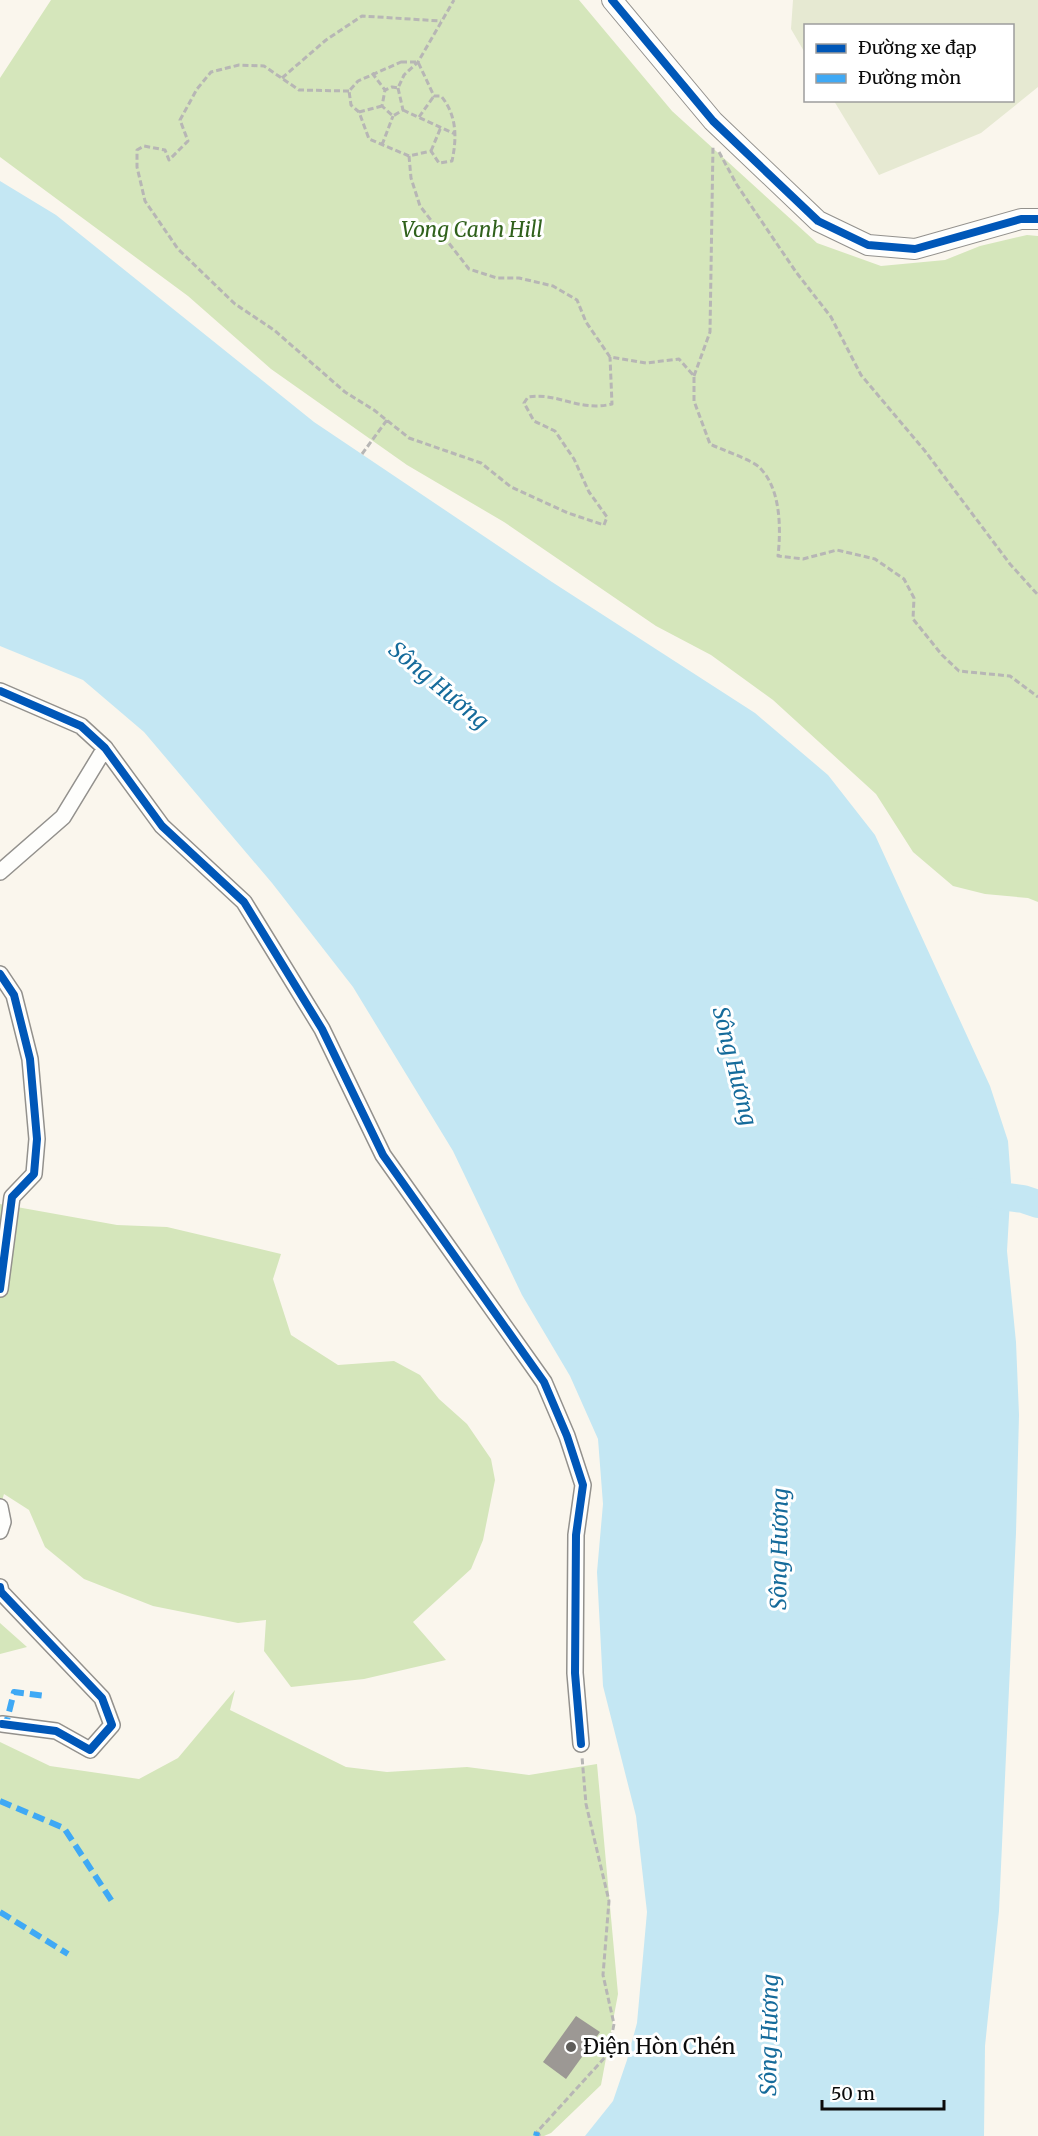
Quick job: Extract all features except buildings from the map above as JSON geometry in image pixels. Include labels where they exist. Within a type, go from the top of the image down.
[{"type":"street","points":[[612,0],[713,121],[818,221],[868,245],[915,249],[1021,219],[1038,219]]},
{"type":"street","points":[[0,691],[81,726],[105,748],[162,826],[244,902],[322,1029],[383,1155],[544,1382],[567,1436],[583,1485],[576,1535],[575,1673],[581,1744]]},
{"type":"street","points":[[0,872],[63,817],[105,748]]},
{"type":"street","points":[[0,974],[14,995],[30,1059],[37,1139],[34,1174],[12,1197],[0,1289]]},
{"type":"street","points":[[0,1506],[3,1522],[0,1531]]},
{"type":"street","points":[[0,1587],[1,1592],[102,1698],[112,1725],[90,1750],[56,1731],[2,1724]]},
{"type":"path","points":[[403,110],[399,88],[404,75],[418,63],[454,0]]},
{"type":"path","points":[[282,78],[326,40],[362,16],[441,21]]},
{"type":"path","points":[[409,156],[411,178],[420,206],[469,269],[497,278],[519,278],[553,286],[577,300],[586,322],[610,357],[612,404],[595,408],[538,395],[528,397],[524,403],[534,421],[555,431],[574,459],[589,492],[607,517],[604,525],[568,513],[511,487],[481,463],[409,438],[345,392],[274,330],[235,304],[178,249],[146,201],[137,167],[137,150],[144,146],[165,150],[169,160],[179,151],[188,141],[180,120],[197,89],[211,72],[239,65],[264,66],[299,90],[349,91],[358,81],[372,73],[401,62],[418,63]]},
{"type":"path","points":[[418,63],[434,96]]},
{"type":"path","points":[[372,73],[385,90],[382,106]]},
{"type":"path","points":[[385,90],[399,88]]},
{"type":"path","points":[[349,91],[351,105],[359,112],[369,139],[409,156],[432,151]]},
{"type":"path","points":[[419,117],[434,96]]},
{"type":"path","points":[[432,151],[439,163],[452,161],[455,134],[450,106],[441,96],[434,96]]},
{"type":"path","points":[[359,112],[382,106]]},
{"type":"path","points":[[382,106],[393,116]]},
{"type":"path","points":[[382,145],[393,116],[403,110]]},
{"type":"path","points":[[403,110],[455,134]]},
{"type":"path","points":[[432,151],[441,127]]},
{"type":"path","points":[[1038,595],[1010,564],[925,451],[861,375],[831,317],[796,272],[737,185],[713,141],[710,332],[694,376],[694,401],[710,444],[760,467],[774,494],[781,525],[778,556],[803,559],[837,550],[875,559],[904,579],[914,598],[913,619],[942,656],[959,671],[1010,676],[1038,697]]},
{"type":"path","points":[[610,357],[646,363],[679,359],[694,376]]},
{"type":"path","points":[[362,454],[387,420]]},
{"type":"path","points":[[540,2136],[537,2132],[608,2054],[614,2024],[603,1975],[609,1901],[586,1804],[581,1744]]},
{"type":"green space","name":"Vong Canh Hill","points":[[51,0],[579,0],[672,111],[817,243],[881,266],[945,260],[980,246],[1027,235],[1038,236],[1038,902],[1028,898],[985,894],[953,886],[913,852],[876,794],[773,700],[711,655],[656,626],[504,522],[407,465],[271,369],[188,296],[0,157],[0,78]]},
{"type":"green space","points":[[793,0],[1038,0],[1038,87],[981,133],[879,175],[835,102],[1014,102],[1014,24],[804,24],[804,51],[791,29]]},
{"type":"green space","points":[[0,1204],[117,1225],[167,1227],[281,1254],[273,1279],[291,1335],[338,1365],[394,1361],[420,1375],[439,1399],[467,1424],[491,1459],[495,1480],[483,1540],[471,1569],[413,1622],[446,1660],[364,1679],[291,1687],[264,1651],[266,1620],[238,1623],[153,1606],[84,1579],[45,1547],[29,1510],[4,1494],[0,1507]]},
{"type":"green space","points":[[0,1623],[27,1647],[0,1654]]},
{"type":"green space","points":[[235,1690],[230,1710],[346,1767],[387,1772],[467,1767],[529,1775],[597,1764],[618,1994],[601,2085],[551,2133],[544,2136],[0,2136],[0,1742],[50,1766],[139,1779],[178,1758]]},
{"type":"water","name":"Sông Hương","points":[[0,181],[56,215],[314,422],[552,582],[755,713],[828,775],[875,835],[990,1086],[1008,1141],[1011,1182],[1007,1251],[1016,1342],[1019,1415],[999,1911],[985,2046],[984,2136],[585,2136],[613,2101],[627,2060],[637,2023],[647,1912],[636,1816],[603,1686],[597,1572],[603,1504],[598,1439],[570,1376],[522,1295],[453,1151],[353,987],[272,883],[144,732],[83,680],[0,646]]},
{"type":"waterway","points":[[971,1192],[1023,1199],[1038,1204]]},
{"type":"marked path","points":[[0,1726],[7,1720],[14,1692],[46,1696]]},
{"type":"marked path","points":[[0,1801],[64,1828],[113,1903]]},
{"type":"marked path","points":[[0,1912],[68,1954]]},
{"type":"marked path","points":[[536,2136],[537,2132]]},
{"type":"cycle path","points":[[612,0],[713,121],[818,221],[868,245],[915,249],[1021,219],[1038,219]]},
{"type":"cycle path","points":[[0,691],[81,726],[105,748],[162,826],[244,902],[322,1029],[383,1155],[544,1382],[567,1436],[583,1485],[576,1535],[575,1673],[581,1744]]},
{"type":"cycle path","points":[[0,974],[14,995],[30,1059],[37,1139],[34,1174],[12,1197],[0,1289]]},
{"type":"cycle path","points":[[0,1587],[1,1592],[102,1698],[112,1725],[90,1750],[56,1731],[2,1724]]},
{"type":"place","name":"Điện Hòn Chén","points":[[571,2047]]}]
